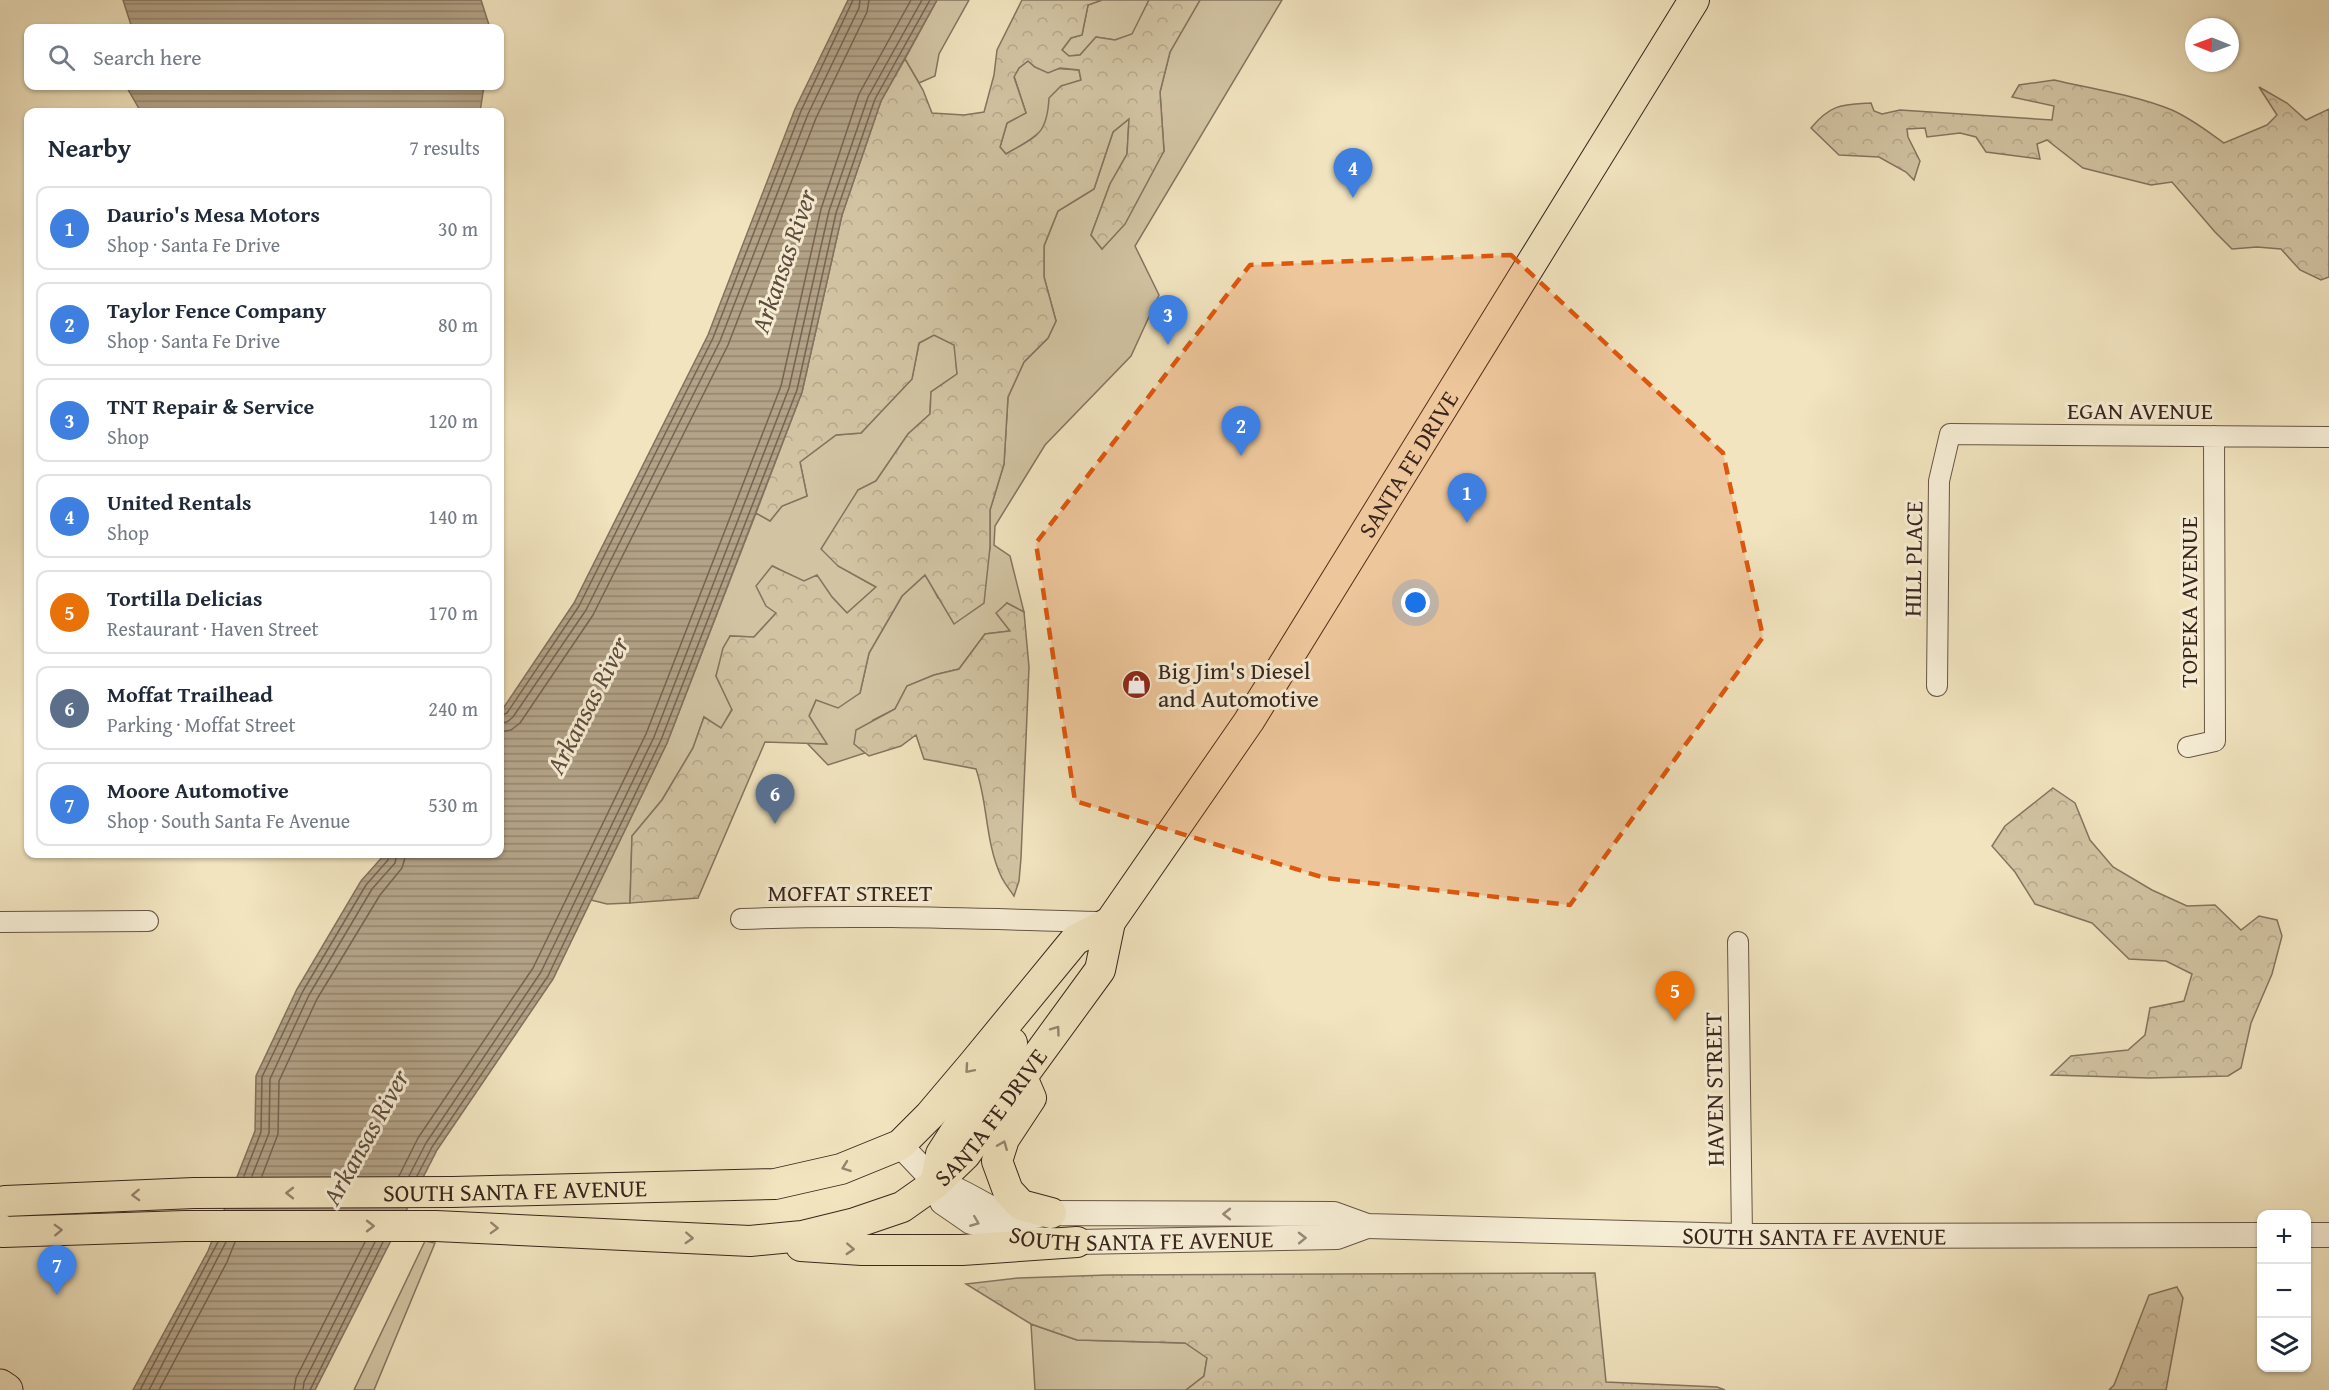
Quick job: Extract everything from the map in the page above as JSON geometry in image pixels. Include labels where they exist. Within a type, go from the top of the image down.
[{"type":"highway","points":[[0,1386],[6,1390]]},
{"type":"main road","name":"SANTA FE DRIVE","points":[[802,1236],[855,1223],[902,1207],[936,1183],[965,1155],[1100,970],[1110,922],[1249,721],[1694,0]]},
{"type":"main road","name":"SANTA FE DRIVE","points":[[900,1145],[937,1106],[1075,940],[1110,922]]},
{"type":"main road","points":[[936,1183],[941,1154],[1021,1028],[1046,976]]},
{"type":"main road","points":[[1022,1078],[1031,1098],[1004,1139],[997,1161],[1008,1191],[1021,1205],[1051,1213]]},
{"type":"main road","name":"SOUTH SANTA FE AVENUE","points":[[0,1204],[5,1201],[194,1193],[453,1192],[775,1184],[841,1169],[900,1145]]},
{"type":"main road","name":"SOUTH SANTA FE AVENUE","points":[[0,1230],[3,1232],[185,1226],[436,1226],[750,1241],[802,1236]]},
{"type":"main road","points":[[750,1241],[862,1250],[951,1250],[1077,1242]]},
{"type":"street","name":"EGAN AVENUE","points":[[1950,434],[2329,437]]},
{"type":"street","name":"HILL PLACE","points":[[1937,686],[1939,481],[1950,434]]},
{"type":"street","name":"TOPEKA AVENUE","points":[[2188,747],[2215,741],[2214,436]]},
{"type":"street","name":"MOFFAT STREET","points":[[741,919],[960,917],[1110,922]]},
{"type":"street","points":[[0,922],[148,921]]},
{"type":"street","name":"HAVEN STREET","points":[[1738,942],[1742,1236]]},
{"type":"street","name":"SOUTH SANTA FE AVENUE","points":[[900,1145],[936,1183],[942,1202],[971,1222],[1034,1239],[1077,1242],[1336,1237],[1367,1226]]},
{"type":"street","name":"SOUTH SANTA FE AVENUE","points":[[936,1183],[951,1185],[988,1206],[1018,1217],[1051,1213],[1334,1214],[1367,1226],[1742,1236],[2257,1235]]},
{"type":"street","points":[[2311,1235],[2329,1235]]},
{"type":"highlighted area","points":[[1511,255],[1723,453],[1763,637],[1570,905],[1325,878],[1075,801],[1036,543],[1250,265]]},
{"type":"green space","points":[[937,0],[969,0],[939,54],[935,76],[919,83],[905,59]]},
{"type":"green space","points":[[1022,0],[1102,0],[1088,5],[1082,35],[1071,38],[1062,50],[1069,56],[1080,55],[1096,37],[1115,40],[1132,34],[1149,0],[1200,0],[1170,52],[1160,92],[1164,151],[1125,224],[1102,249],[1091,235],[1110,184],[1127,154],[1129,119],[1113,132],[1094,189],[1058,211],[1044,246],[1044,277],[1056,321],[1048,338],[1024,362],[1008,397],[1004,464],[990,510],[990,547],[984,603],[954,624],[925,575],[902,596],[869,653],[860,693],[838,708],[816,700],[809,716],[827,744],[765,742],[698,898],[630,903],[632,836],[662,800],[693,748],[704,717],[721,728],[732,710],[716,676],[723,648],[730,636],[754,637],[776,613],[766,606],[756,586],[772,566],[804,581],[817,575],[832,597],[847,613],[876,587],[838,566],[821,549],[858,490],[876,481],[908,434],[930,414],[931,392],[957,374],[954,345],[934,335],[919,343],[912,379],[861,433],[836,435],[800,462],[807,496],[782,506],[770,521],[756,513],[802,392],[842,215],[881,101],[905,59],[923,90],[932,113],[964,115],[984,112],[994,75],[997,50]],"holes":[[[1028,61],[1048,73],[1060,68],[1079,70],[1081,80],[1061,86],[1049,98],[1043,127],[1033,138],[1006,154],[1000,147],[1007,123],[1026,113],[1014,77],[1019,68]]]},
{"type":"green space","points":[[1102,0],[1149,0],[1133,34],[1115,40],[1096,37],[1080,55],[1069,56],[1062,50],[1071,38],[1082,35],[1088,5]]},
{"type":"green space","points":[[1200,0],[1282,0],[1135,246],[1159,295],[1131,356],[1045,445],[995,526],[994,545],[1010,556],[1024,612],[1007,603],[1010,631],[985,634],[959,669],[934,675],[907,686],[895,709],[873,720],[855,744],[865,753],[828,765],[807,743],[826,744],[809,716],[816,700],[860,693],[869,653],[902,596],[926,574],[938,598],[986,574],[990,547],[990,510],[1004,464],[1008,397],[1024,362],[1048,338],[1056,321],[1044,277],[1044,246],[1058,211],[1094,189],[1113,132],[1129,119],[1127,154],[1110,184],[1091,235],[1102,249],[1164,151],[1160,92],[1170,52]]},
{"type":"green space","points":[[1028,61],[1035,67],[1079,70],[1081,80],[1056,92],[1051,97],[1050,116],[1042,130],[1006,154],[1000,147],[1007,123],[1026,113],[1014,76],[1019,68]]},
{"type":"green space","points":[[2054,80],[2129,96],[2172,110],[2199,125],[2224,143],[2267,125],[2277,115],[2259,87],[2287,103],[2306,120],[2329,109],[2329,277],[2321,280],[2300,270],[2281,249],[2257,247],[2232,249],[2172,182],[2151,185],[2083,168],[2047,140],[2037,144],[2040,159],[1986,152],[1976,137],[1960,133],[1927,137],[1925,128],[1907,129],[1908,137],[1920,161],[1914,180],[1906,172],[1879,157],[1839,155],[1811,128],[1825,114],[1837,107],[1871,103],[1874,111],[1882,114],[1900,110],[2052,120],[2054,106],[2012,97],[2019,85]]},
{"type":"green space","points":[[934,335],[955,345],[957,374],[931,392],[930,414],[908,434],[876,481],[858,490],[838,566],[876,587],[847,613],[832,597],[773,566],[777,612],[754,637],[730,636],[716,676],[732,709],[721,729],[704,717],[693,748],[662,800],[632,836],[630,903],[607,904],[591,900],[667,743],[756,513],[770,521],[782,506],[807,496],[800,462],[836,435],[861,433],[912,379],[919,343]]},
{"type":"green space","points":[[1007,603],[1024,612],[1029,667],[1021,858],[1019,881],[1014,896],[1002,879],[992,850],[983,795],[976,769],[924,759],[916,735],[901,746],[869,756],[854,744],[856,730],[895,709],[907,686],[934,675],[959,669],[985,634],[1010,631],[996,613]]},
{"type":"green space","points":[[2053,788],[2075,803],[2090,840],[2113,867],[2152,890],[2187,906],[2215,905],[2241,930],[2259,916],[2277,920],[2282,936],[2272,974],[2251,1023],[2241,1068],[2228,1076],[2149,1078],[2051,1075],[2071,1056],[2128,1050],[2145,1035],[2150,1008],[2184,1001],[2192,974],[2166,961],[2129,959],[2092,923],[2035,904],[2015,872],[1992,846],[2005,826]]},
{"type":"green space","points":[[425,1241],[435,1243],[374,1390],[354,1390]]},
{"type":"green space","points":[[1595,1273],[1606,1382],[1717,1387],[1725,1390],[1186,1390],[1204,1376],[1207,1358],[1185,1343],[1077,1340],[1031,1324],[966,1284],[1019,1278],[1108,1275]]},
{"type":"green space","points":[[2177,1287],[2183,1298],[2166,1390],[2109,1390],[2114,1385],[2149,1295]]},
{"type":"green space","points":[[1031,1324],[1077,1340],[1186,1343],[1207,1357],[1204,1376],[1186,1390],[1035,1390]]},
{"type":"water","points":[[123,0],[481,0],[489,24],[131,24]]},
{"type":"water","name":"Arkansas River","points":[[848,0],[937,0],[881,101],[842,215],[802,392],[667,743],[553,979],[437,1150],[315,1390],[133,1390],[208,1251],[255,1131],[256,1076],[297,989],[361,881],[381,858],[504,858],[504,707],[574,603],[708,335],[795,109]]},
{"type":"water","points":[[128,90],[483,90],[481,108],[139,108]]},
{"type":"place","name":"United Rentals","points":[[1353,198]]},
{"type":"place","name":"TNT Repair & Service","points":[[1168,345]]},
{"type":"place","name":"Taylor Fence Company","points":[[1241,456]]},
{"type":"place","name":"Daurio's Mesa Motors","points":[[1467,523]]},
{"type":"place","name":"Big Jim's Diesel and Automotive","points":[[1137,684]]},
{"type":"place","name":"Moffat Trailhead","points":[[775,824]]},
{"type":"place","name":"Tortilla Delicias","points":[[1675,1021]]},
{"type":"place","name":"Moore Automotive","points":[[57,1295]]}]
